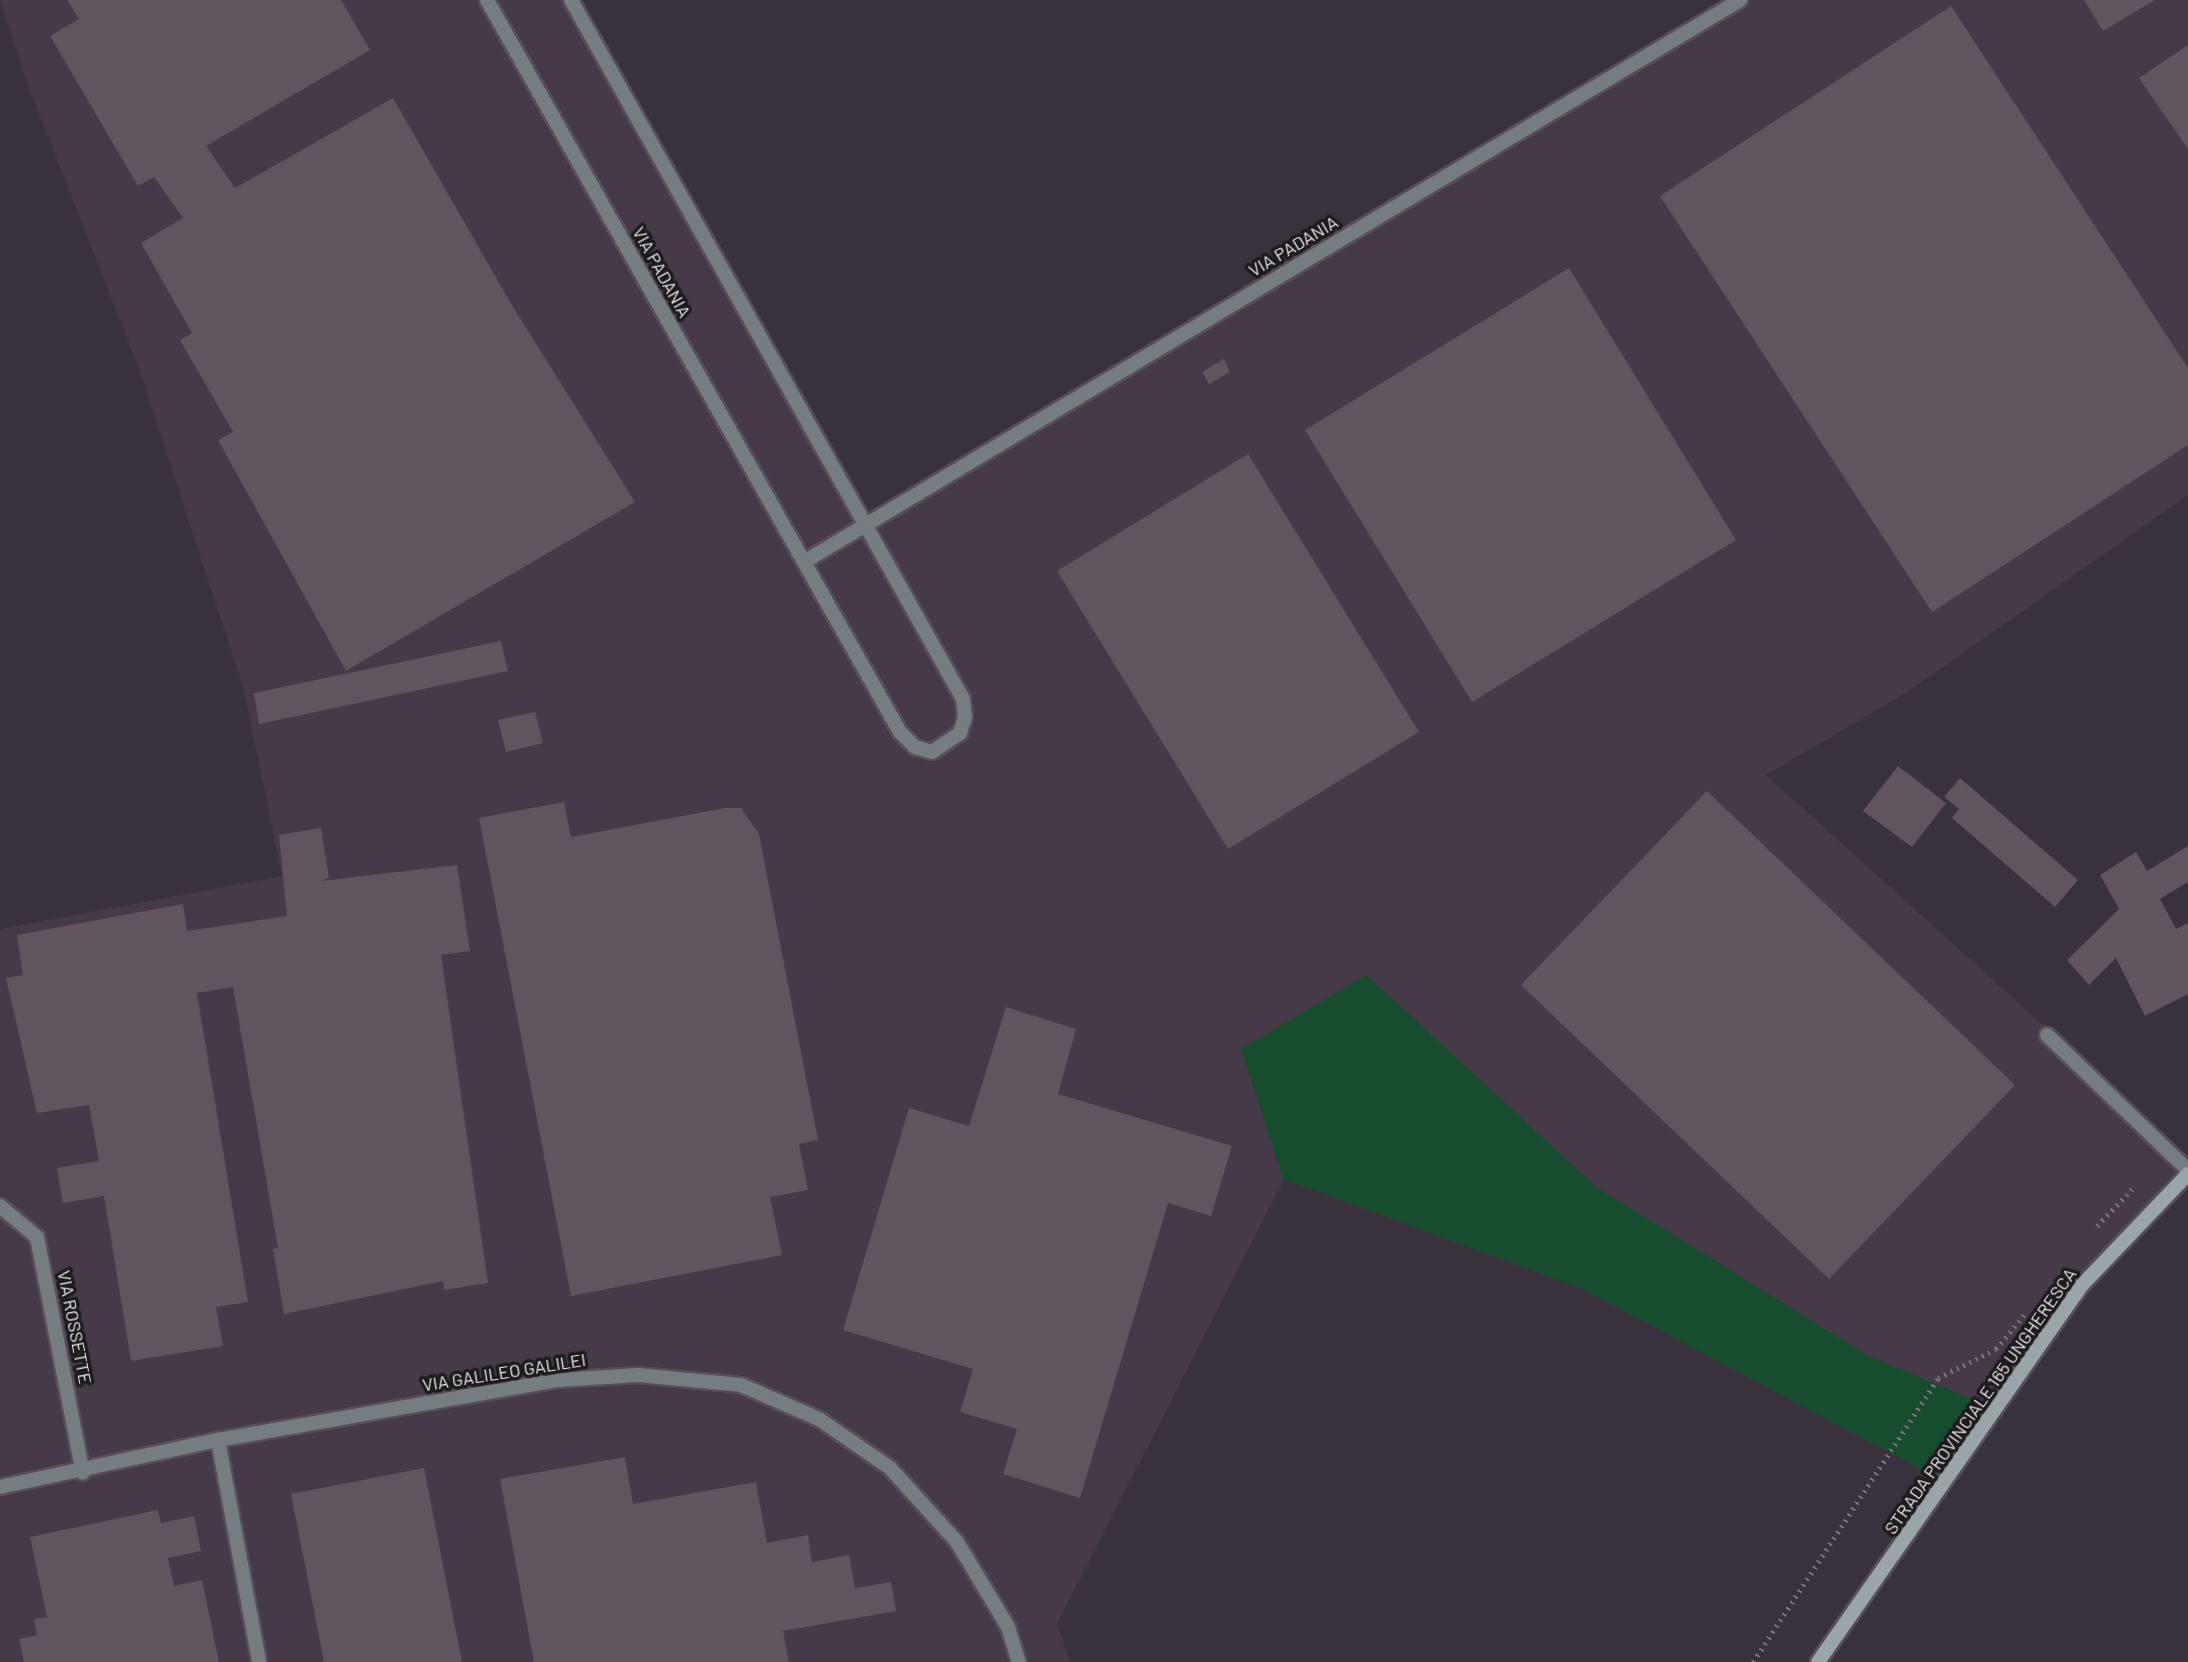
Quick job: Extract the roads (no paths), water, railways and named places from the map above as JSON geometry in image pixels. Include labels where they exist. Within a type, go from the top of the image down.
[{"type":"main road","name":"STRADA PROVINCIALE 165 UNGHERESCA","points":[[1818,1662],[2081,1286],[2188,1172]]},
{"type":"street","name":"VIA PADANIA","points":[[487,0],[900,732],[915,747],[932,752],[960,733],[965,718],[963,699],[570,0]]},
{"type":"street","name":"VIA PADANIA","points":[[804,562],[1740,0]]},
{"type":"street","points":[[2047,1035],[2188,1172]]},
{"type":"street","name":"VIA ROSSETTE","points":[[0,1206],[37,1237],[83,1473]]},
{"type":"street","name":"VIA GALILEO GALILEI","points":[[0,1487],[83,1473],[218,1440],[559,1380],[638,1375],[741,1385],[819,1419],[890,1468],[957,1542],[1008,1627],[1018,1662]]},
{"type":"street","points":[[218,1440],[259,1662]]}]
